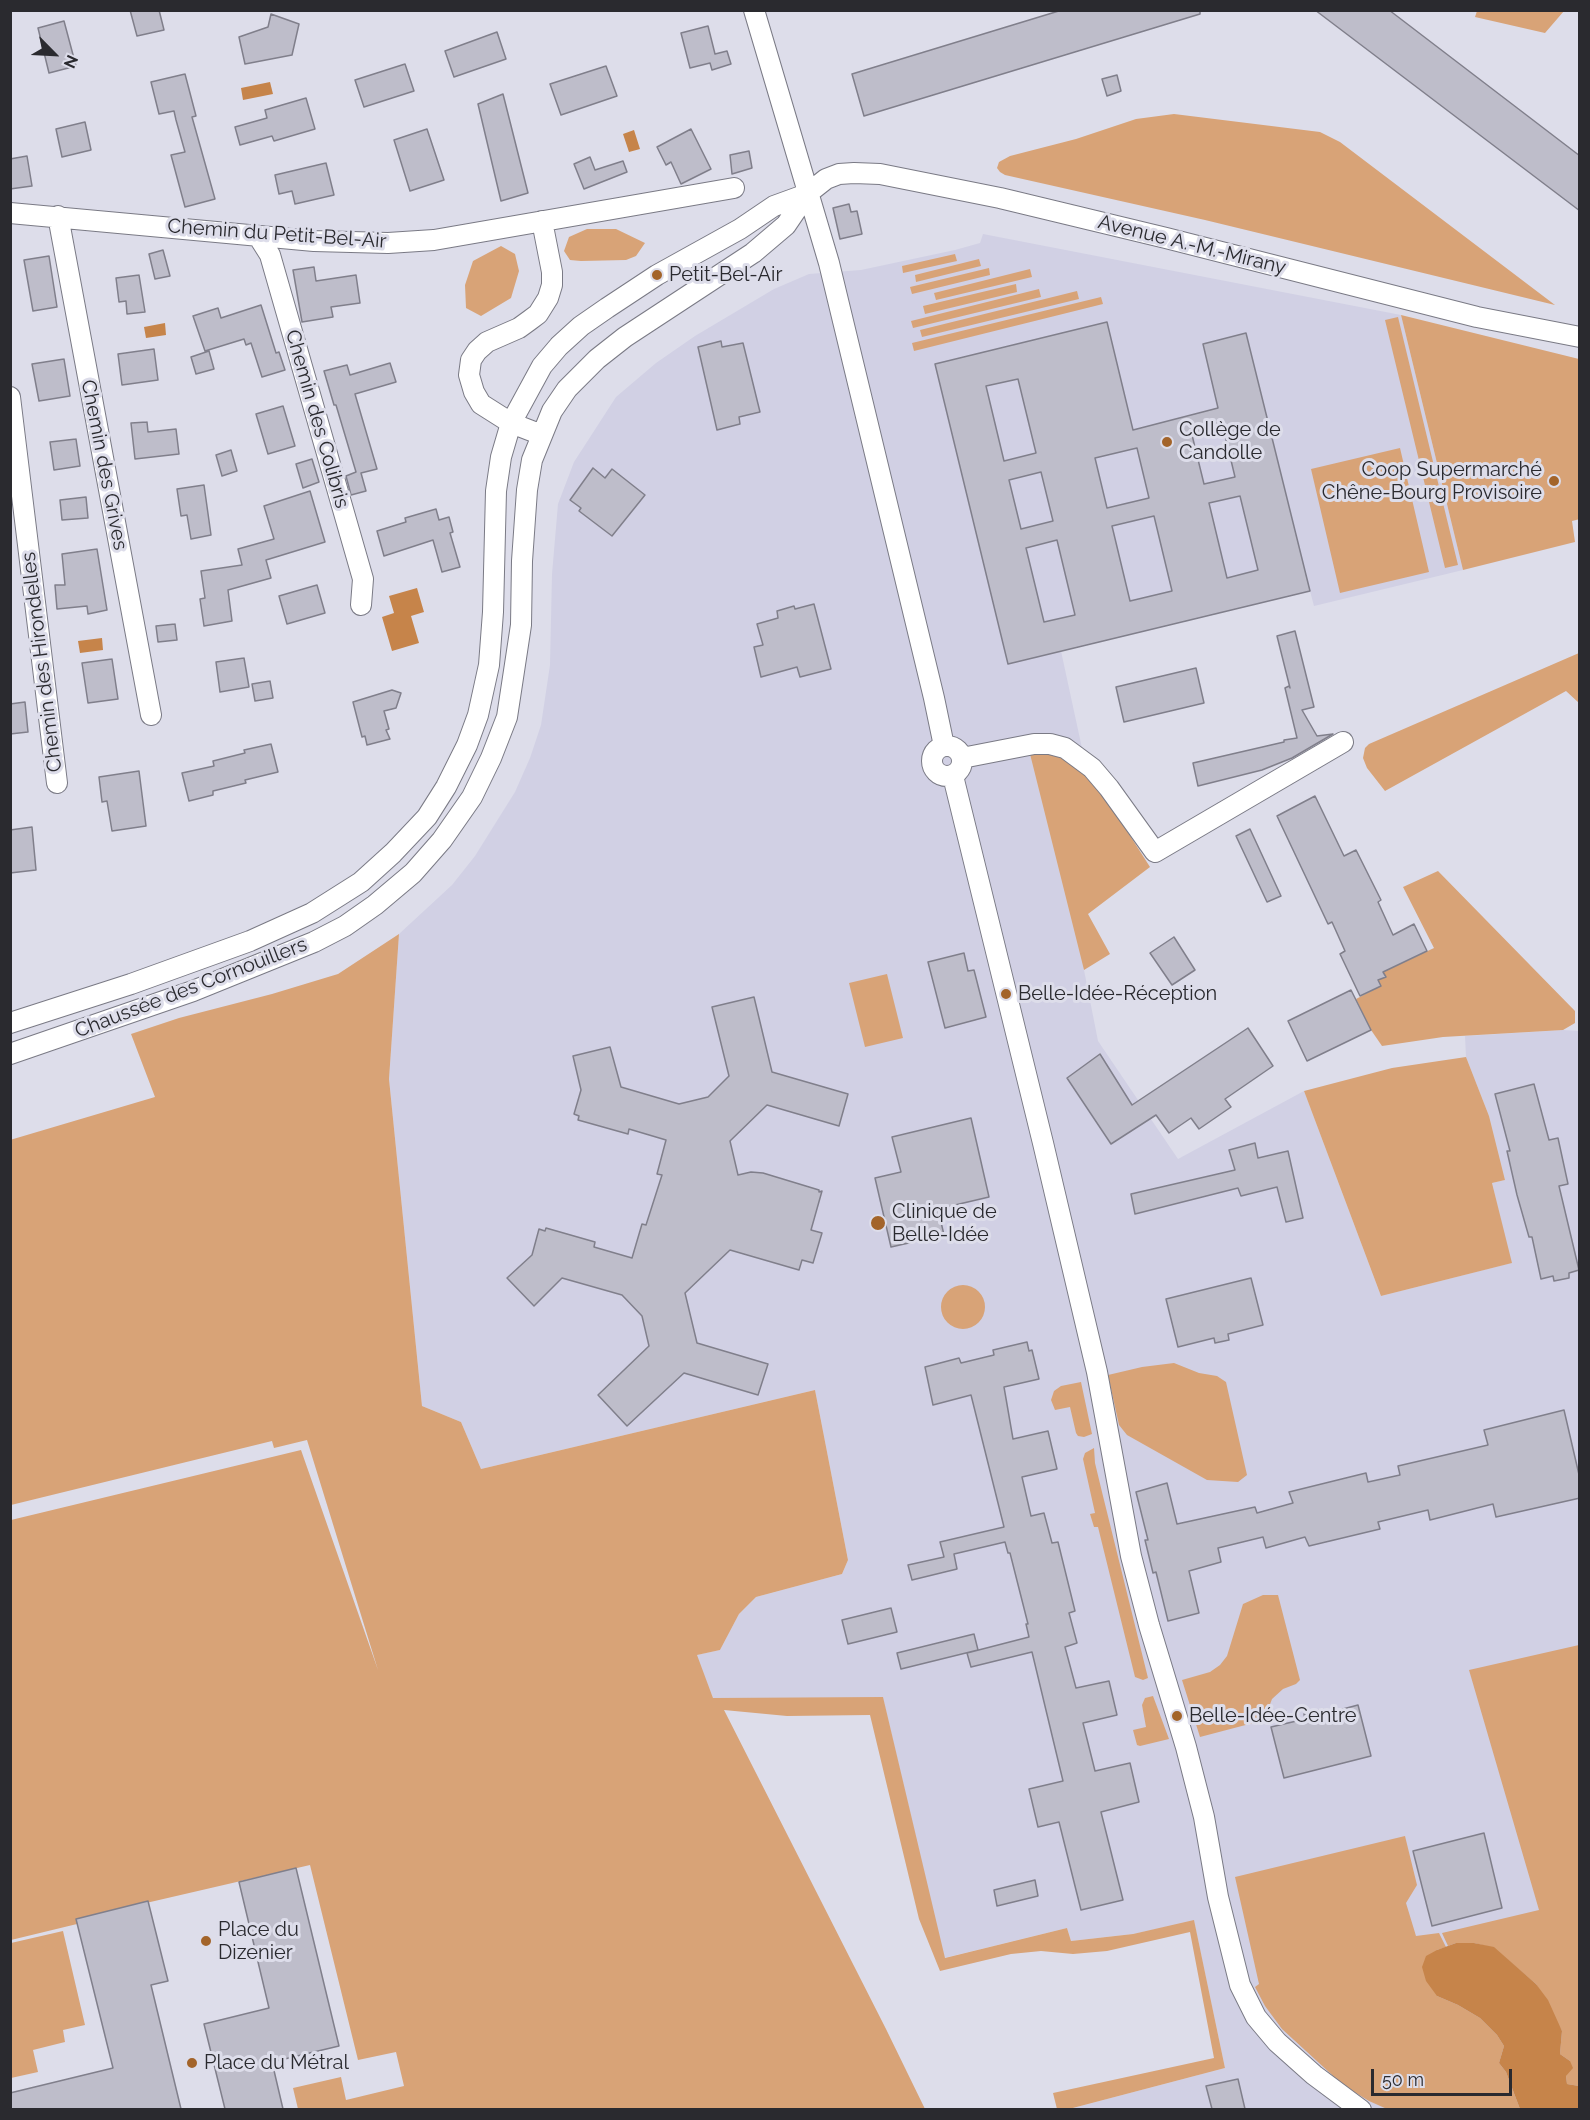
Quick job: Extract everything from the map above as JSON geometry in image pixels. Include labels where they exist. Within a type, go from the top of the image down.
[{"type":"street","points":[[754,10],[829,263],[944,746]]},
{"type":"street","name":"Avenue A.-M.-Mirany","points":[[807,194],[826,180],[839,174],[880,174],[903,178],[1000,198],[1477,316],[1580,337]]},
{"type":"street","name":"Chemin du Petit-Bel-Air","points":[[10,213],[258,236],[388,243],[434,240],[734,188]]},
{"type":"street","name":"Chaussée des Cornouillers","points":[[10,1023],[131,984],[250,941],[312,913],[361,882],[393,853],[427,817],[446,787],[467,745],[478,715],[489,665],[493,612],[496,491],[501,458],[511,423],[542,366],[581,326],[657,275],[740,229],[774,206],[807,194]]},
{"type":"street","name":"Chaussée des Cornouillers","points":[[10,1054],[194,992],[314,942],[345,926],[375,905],[413,873],[442,840],[471,797],[491,758],[507,717],[522,625],[522,561],[527,490],[532,460],[552,411],[567,389],[589,366],[625,337],[753,253],[786,225],[807,194]]},
{"type":"street","name":"Chemin des Grives","points":[[58,216],[151,715]]},
{"type":"street","points":[[542,221],[552,272],[552,285],[548,298],[538,314],[530,320],[519,328],[487,342],[477,351],[471,360],[468,375],[474,393],[481,404],[511,423],[542,435]]},
{"type":"street","name":"Chemin des Colibris","points":[[258,236],[270,255],[363,579],[361,605]]},
{"type":"street","name":"Chemin des Hirondelles","points":[[10,397],[57,783]]},
{"type":"street","points":[[962,758],[1034,744],[1050,744],[1065,748],[1092,768],[1155,852],[1343,742]]},
{"type":"street","points":[[944,746],[957,750],[962,758],[962,766],[953,776]]},
{"type":"street","points":[[944,746],[934,754],[932,764],[940,775],[953,776]]},
{"type":"street","points":[[953,776],[1094,1360],[1131,1556],[1204,1817],[1218,1897],[1240,1985],[1256,2017],[1276,2042],[1314,2075],[1361,2109]]},
{"type":"shaded area","points":[[1477,10],[1564,11],[1545,33],[1475,17]]},
{"type":"shaded area","points":[[270,82],[273,94],[243,100],[241,88]]},
{"type":"shaded area","points":[[1174,114],[1320,132],[1340,142],[1555,305],[1205,220],[1005,175],[997,168],[999,162],[1010,156],[1076,139],[1136,119]]},
{"type":"shaded area","points":[[634,130],[640,149],[629,152],[623,134]]},
{"type":"shaded area","points":[[587,229],[616,229],[645,243],[636,256],[626,260],[570,260],[564,251],[569,237]]},
{"type":"shaded area","name":"Clinique de Belle-Idée","points":[[983,234],[1401,315],[1463,570],[1314,606],[1310,591],[1061,651],[1088,776],[1042,754],[1030,754],[1084,970],[1098,1041],[1178,1159],[1304,1091],[1381,1296],[1511,1263],[1492,1183],[1505,1180],[1489,1116],[1466,1057],[1465,1036],[1579,1031],[1579,2109],[1069,2109],[1225,2068],[1194,1921],[1133,1934],[1071,1941],[1067,1928],[944,1958],[883,1698],[713,1698],[696,1655],[720,1650],[739,1614],[756,1597],[842,1574],[848,1560],[815,1390],[481,1469],[461,1422],[422,1406],[389,1079],[399,934],[452,885],[475,856],[515,792],[530,758],[541,725],[550,665],[552,574],[558,504],[574,462],[616,397],[656,363],[695,336],[774,289],[809,274],[861,270],[955,250],[980,243]]},
{"type":"shaded area","points":[[501,246],[515,254],[519,271],[511,298],[481,316],[466,308],[465,285],[473,261]]},
{"type":"shaded area","points":[[955,254],[957,261],[903,273],[902,266]]},
{"type":"shaded area","points":[[979,259],[981,266],[916,282],[915,275]]},
{"type":"shaded area","points":[[989,268],[990,275],[912,294],[910,287]]},
{"type":"shaded area","points":[[1030,269],[1032,277],[936,300],[934,293]]},
{"type":"shaded area","points":[[1016,284],[1017,292],[925,314],[923,306]]},
{"type":"shaded area","points":[[1039,289],[1041,297],[913,328],[911,321]]},
{"type":"shaded area","points":[[1077,291],[1079,299],[922,337],[920,330]]},
{"type":"shaded area","points":[[1101,297],[1103,304],[914,351],[912,343]]},
{"type":"shaded area","points":[[1401,315],[1579,359],[1580,519],[1572,521],[1575,542],[1463,570]]},
{"type":"shaded area","points":[[1398,317],[1458,565],[1445,568],[1385,320]]},
{"type":"shaded area","points":[[165,323],[166,335],[146,338],[144,327]]},
{"type":"shaded area","points":[[1400,448],[1429,572],[1340,593],[1311,469]]},
{"type":"shaded area","points":[[417,588],[424,612],[411,616],[419,643],[392,651],[382,617],[394,613],[389,596]]},
{"type":"shaded area","points":[[102,638],[103,650],[80,653],[78,641]]},
{"type":"shaded area","points":[[1579,653],[1579,703],[1566,691],[1385,791],[1367,768],[1363,758],[1365,748],[1369,744]]},
{"type":"shaded area","points":[[1030,754],[1059,755],[1088,776],[1101,790],[1150,867],[1088,914],[1110,954],[1084,970]]},
{"type":"shaded area","points":[[1438,871],[1575,1011],[1575,1023],[1563,1030],[1443,1037],[1382,1046],[1371,1030],[1356,999],[1381,986],[1378,980],[1385,977],[1383,972],[1434,948],[1403,887]]},
{"type":"shaded area","points":[[399,934],[389,1079],[422,1406],[461,1422],[481,1469],[815,1390],[848,1560],[842,1574],[756,1597],[739,1614],[720,1650],[697,1655],[713,1698],[883,1697],[945,1958],[1067,1928],[1071,1941],[1133,1934],[1194,1920],[1225,2068],[1069,2109],[1057,2109],[1053,2093],[1214,2058],[1190,1932],[1107,1951],[1073,1954],[1041,1951],[1011,1954],[940,1971],[919,1919],[870,1715],[787,1716],[724,1710],[925,2109],[298,2109],[293,2088],[341,2077],[346,2100],[404,2086],[396,2052],[358,2060],[310,1865],[77,1919],[77,1924],[11,1940],[11,1520],[301,1450],[378,1670],[307,1440],[274,1448],[272,1441],[11,1505],[10,1140],[155,1097],[131,1034],[179,1018],[338,974]]},
{"type":"shaded area","points":[[887,974],[903,1038],[865,1047],[849,983]]},
{"type":"shaded area","points":[[1466,1057],[1489,1116],[1505,1180],[1492,1183],[1512,1263],[1381,1296],[1304,1091],[1392,1068]]},
{"type":"shaded area","points":[[963,1285],[979,1291],[985,1307],[979,1323],[963,1329],[947,1323],[941,1307],[947,1291]]},
{"type":"shaded area","points":[[1174,1363],[1199,1373],[1217,1376],[1226,1382],[1247,1475],[1238,1482],[1207,1480],[1127,1435],[1119,1425],[1108,1375]]},
{"type":"shaded area","points":[[1081,1382],[1092,1434],[1084,1437],[1076,1433],[1070,1407],[1055,1410],[1051,1400],[1054,1391],[1061,1386]]},
{"type":"shaded area","points":[[1094,1448],[1095,1463],[1148,1678],[1143,1680],[1135,1677],[1098,1527],[1094,1527],[1090,1514],[1095,1513],[1083,1459],[1085,1453]]},
{"type":"shaded area","points":[[1263,1595],[1278,1595],[1300,1680],[1283,1689],[1272,1699],[1266,1715],[1257,1722],[1200,1737],[1182,1680],[1210,1672],[1220,1665],[1227,1656],[1243,1604]]},
{"type":"shaded area","points":[[1579,1645],[1579,2086],[1567,2084],[1566,2076],[1570,2061],[1560,2054],[1562,2031],[1536,1984],[1494,1948],[1474,1943],[1456,1943],[1448,1946],[1442,1933],[1539,1910],[1469,1670]]},
{"type":"shaded area","points":[[1153,1696],[1169,1739],[1140,1746],[1137,1745],[1133,1730],[1146,1727],[1142,1705],[1145,1698]]},
{"type":"shaded area","points":[[1405,1836],[1417,1885],[1406,1903],[1416,1936],[1439,1933],[1446,1947],[1437,1950],[1437,1996],[1480,2018],[1497,2035],[1504,2046],[1499,2063],[1506,2072],[1520,2109],[1387,2109],[1369,2101],[1343,2085],[1282,2029],[1265,2006],[1255,1987],[1259,1984],[1235,1877]]},
{"type":"shaded area","points":[[63,1931],[85,2025],[63,2030],[65,2042],[33,2050],[38,2072],[11,2078],[11,1943]]},
{"type":"shaded area","points":[[1456,1943],[1474,1943],[1494,1947],[1536,1984],[1548,2000],[1562,2031],[1560,2054],[1570,2061],[1573,2068],[1566,2076],[1567,2084],[1579,2086],[1579,2109],[1520,2109],[1506,2072],[1499,2063],[1504,2046],[1497,2035],[1480,2018],[1437,1996],[1426,1981],[1422,1967],[1426,1956]]},
{"type":"building","points":[[130,10],[159,10],[164,30],[137,36]]},
{"type":"building","points":[[1062,10],[1200,10],[1200,14],[864,116],[852,74]]},
{"type":"building","points":[[1315,10],[1389,10],[1580,156],[1580,211]]},
{"type":"building","points":[[271,14],[299,24],[292,55],[245,64],[239,37],[268,27]]},
{"type":"building","points":[[64,21],[76,66],[49,73],[38,28]]},
{"type":"building","points":[[708,26],[715,54],[727,51],[731,64],[712,70],[710,63],[690,68],[681,33]]},
{"type":"building","points":[[497,32],[506,59],[454,77],[445,51]]},
{"type":"building","points":[[405,64],[414,91],[364,107],[355,80]]},
{"type":"building","points":[[606,66],[617,96],[561,115],[550,84]]},
{"type":"building","points":[[185,74],[196,116],[192,117],[215,199],[185,207],[171,155],[185,152],[174,111],[159,114],[151,82]]},
{"type":"building","points":[[1117,75],[1121,91],[1107,96],[1102,79]]},
{"type":"building","points":[[503,94],[528,193],[501,201],[478,104]]},
{"type":"building","points":[[306,98],[315,129],[274,141],[272,136],[240,145],[235,127],[267,118],[265,110]]},
{"type":"building","points":[[85,122],[91,150],[62,157],[56,129]]},
{"type":"building","points":[[427,129],[444,180],[410,191],[394,140]]},
{"type":"building","points":[[691,129],[711,169],[681,184],[671,162],[666,165],[657,147]]},
{"type":"building","points":[[749,151],[752,168],[732,174],[730,155]]},
{"type":"building","points":[[27,156],[32,186],[10,189],[10,159]]},
{"type":"building","points":[[590,157],[595,170],[623,161],[627,172],[584,189],[574,164]]},
{"type":"building","points":[[326,163],[334,195],[295,204],[292,191],[279,194],[275,175]]},
{"type":"building","points":[[849,204],[851,212],[857,211],[862,234],[840,239],[833,208]]},
{"type":"building","points":[[163,250],[170,276],[155,279],[149,254]]},
{"type":"building","points":[[49,256],[57,307],[33,311],[24,260]]},
{"type":"building","points":[[314,267],[316,281],[356,275],[360,303],[331,307],[333,317],[302,322],[293,270]]},
{"type":"building","points":[[139,275],[145,312],[127,314],[126,301],[119,302],[116,278]]},
{"type":"building","points":[[261,305],[276,353],[279,352],[285,370],[262,377],[251,343],[246,345],[244,339],[205,351],[193,316],[218,308],[221,318]]},
{"type":"building","points":[[1107,322],[1133,430],[1218,408],[1203,344],[1246,333],[1310,591],[1008,664],[935,364]],"holes":[[[1018,379],[1036,453],[1004,461],[986,386]],[[1223,427],[1235,477],[1204,484],[1192,435]],[[1137,448],[1149,498],[1107,508],[1095,458]],[[1041,472],[1053,521],[1021,529],[1009,480]],[[1240,496],[1258,570],[1227,578],[1209,503]],[[1154,516],[1172,591],[1130,601],[1112,526]],[[1057,540],[1075,615],[1044,622],[1026,548]]]},
{"type":"building","points":[[721,341],[722,347],[743,343],[760,412],[739,417],[740,424],[717,430],[698,347]]},
{"type":"building","points":[[154,349],[158,380],[122,385],[118,354]]},
{"type":"building","points":[[209,351],[214,369],[196,374],[191,357]]},
{"type":"building","points":[[64,359],[70,396],[39,401],[32,364]]},
{"type":"building","points":[[390,363],[396,382],[355,394],[377,469],[361,473],[366,491],[351,495],[346,476],[356,472],[324,371],[347,365],[350,375]]},
{"type":"building","points":[[283,406],[295,446],[268,454],[256,414]]},
{"type":"building","points":[[147,422],[148,432],[176,429],[179,454],[135,459],[131,423]]},
{"type":"building","points":[[76,439],[80,466],[54,470],[50,442]]},
{"type":"building","points":[[231,450],[237,471],[222,476],[216,455]]},
{"type":"building","points":[[312,459],[319,482],[303,488],[296,464]]},
{"type":"building","points":[[593,468],[605,478],[612,469],[645,495],[612,536],[579,511],[581,508],[570,500]]},
{"type":"building","points":[[204,485],[211,535],[191,539],[187,515],[181,516],[177,489]]},
{"type":"building","points":[[310,491],[325,542],[266,560],[271,578],[228,590],[232,621],[204,626],[200,599],[205,598],[201,571],[242,565],[238,549],[274,539],[264,506]]},
{"type":"building","points":[[86,497],[88,518],[62,520],[60,500]]},
{"type":"building","points":[[436,509],[439,520],[449,517],[453,532],[450,533],[460,567],[442,572],[433,540],[384,556],[377,531],[406,522],[405,518]]},
{"type":"building","points":[[97,549],[107,610],[88,614],[87,606],[57,609],[55,585],[65,585],[62,554]]},
{"type":"building","points":[[317,585],[325,613],[287,624],[279,596]]},
{"type":"building","points":[[814,604],[831,669],[800,677],[797,667],[761,677],[754,647],[763,645],[757,624],[778,618],[777,611]]},
{"type":"building","points":[[175,624],[177,640],[158,642],[156,626]]},
{"type":"building","points":[[1295,631],[1314,707],[1302,710],[1317,736],[1333,734],[1292,758],[1262,770],[1198,786],[1193,763],[1297,738],[1285,688],[1289,686],[1290,688],[1277,636]]},
{"type":"building","points":[[244,658],[249,687],[220,692],[216,662]]},
{"type":"building","points":[[112,659],[118,699],[88,703],[82,663]]},
{"type":"building","points":[[1196,668],[1204,703],[1124,722],[1116,687]]},
{"type":"building","points":[[270,681],[273,698],[255,701],[252,684]]},
{"type":"building","points":[[392,690],[401,693],[396,708],[384,711],[389,729],[386,730],[390,739],[367,745],[365,736],[362,737],[353,702]]},
{"type":"building","points":[[25,702],[28,732],[10,734],[10,704]]},
{"type":"building","points":[[271,744],[278,772],[245,780],[246,783],[213,791],[213,795],[189,801],[182,773],[214,766],[213,761],[245,753],[244,750]]},
{"type":"building","points":[[139,771],[146,826],[112,831],[107,801],[102,802],[99,777]]},
{"type":"building","points":[[1315,796],[1344,856],[1356,850],[1381,900],[1378,902],[1393,935],[1414,924],[1427,951],[1383,972],[1386,977],[1378,980],[1381,986],[1360,996],[1340,954],[1345,951],[1332,922],[1328,924],[1277,816]]},
{"type":"building","points":[[32,827],[36,870],[10,873],[10,830]]},
{"type":"building","points":[[1250,829],[1281,896],[1267,902],[1236,836]]},
{"type":"building","points":[[1174,937],[1195,970],[1172,985],[1150,953]]},
{"type":"building","points":[[964,953],[968,971],[974,970],[986,1017],[945,1028],[928,962]]},
{"type":"building","points":[[1351,990],[1371,1030],[1307,1061],[1288,1021]]},
{"type":"building","points":[[754,997],[772,1072],[848,1094],[839,1126],[767,1105],[730,1141],[738,1175],[751,1172],[763,1173],[819,1190],[819,1192],[822,1191],[811,1230],[822,1233],[813,1263],[802,1260],[799,1270],[730,1250],[685,1293],[697,1343],[768,1364],[758,1395],[684,1373],[627,1426],[598,1395],[649,1346],[642,1316],[622,1295],[562,1278],[534,1306],[507,1278],[532,1255],[539,1229],[545,1231],[546,1228],[595,1242],[594,1247],[632,1258],[642,1224],[646,1225],[662,1175],[657,1174],[666,1140],[629,1129],[628,1134],[578,1120],[579,1116],[574,1114],[581,1090],[573,1056],[610,1047],[621,1087],[679,1104],[708,1097],[729,1076],[712,1007]]},
{"type":"building","points":[[1248,1028],[1273,1066],[1225,1099],[1231,1107],[1199,1129],[1191,1118],[1169,1133],[1156,1115],[1111,1144],[1067,1078],[1100,1054],[1132,1105]]},
{"type":"building","points":[[1534,1084],[1549,1140],[1558,1138],[1568,1184],[1559,1186],[1579,1270],[1569,1273],[1569,1278],[1554,1281],[1553,1276],[1541,1279],[1532,1237],[1529,1237],[1517,1195],[1507,1151],[1510,1151],[1495,1094]]},
{"type":"building","points":[[971,1118],[989,1197],[938,1209],[944,1235],[891,1247],[875,1178],[901,1172],[892,1137]]},
{"type":"building","points":[[1255,1143],[1258,1158],[1288,1151],[1303,1218],[1286,1222],[1277,1187],[1241,1196],[1238,1188],[1135,1214],[1131,1194],[1235,1170],[1229,1150]]},
{"type":"building","points":[[1251,1278],[1263,1325],[1228,1334],[1229,1340],[1215,1343],[1214,1338],[1178,1347],[1166,1299]]},
{"type":"building","points":[[1027,1342],[1029,1351],[1032,1350],[1039,1379],[1004,1387],[1013,1439],[1048,1431],[1057,1469],[1022,1477],[1031,1516],[1044,1513],[1052,1543],[1058,1542],[1075,1611],[1069,1613],[1077,1643],[1065,1647],[1076,1688],[1109,1681],[1117,1715],[1083,1723],[1095,1771],[1130,1763],[1139,1802],[1101,1812],[1123,1900],[1081,1910],[1059,1822],[1038,1827],[1029,1789],[1063,1781],[1032,1652],[971,1667],[967,1653],[1029,1637],[1026,1624],[1028,1624],[1010,1553],[1008,1553],[1005,1542],[954,1554],[957,1569],[912,1580],[908,1565],[944,1557],[940,1542],[1004,1527],[971,1395],[933,1405],[925,1367],[959,1358],[961,1363],[994,1355],[993,1350]]},
{"type":"building","points":[[1564,1410],[1580,1479],[1580,1498],[1496,1517],[1493,1504],[1430,1520],[1428,1510],[1378,1522],[1380,1529],[1309,1546],[1305,1537],[1266,1548],[1263,1537],[1218,1548],[1221,1562],[1189,1571],[1199,1613],[1168,1621],[1156,1572],[1153,1573],[1145,1540],[1148,1540],[1136,1492],[1167,1483],[1177,1524],[1255,1507],[1257,1513],[1293,1503],[1289,1492],[1366,1473],[1368,1482],[1400,1475],[1398,1466],[1488,1445],[1484,1430]]},
{"type":"building","points":[[891,1608],[897,1632],[848,1644],[842,1620]]},
{"type":"building","points":[[974,1634],[978,1650],[901,1669],[897,1653]]},
{"type":"building","points":[[1358,1705],[1371,1756],[1284,1778],[1271,1727],[1305,1719],[1304,1714],[1323,1709],[1324,1714]]},
{"type":"building","points":[[1484,1833],[1502,1908],[1432,1926],[1413,1851]]},
{"type":"building","points":[[296,1868],[339,2046],[272,2062],[283,2109],[225,2109],[204,2024],[269,2008],[239,1882]]},
{"type":"building","points":[[1035,1880],[1038,1896],[997,1906],[994,1890]]},
{"type":"building","points":[[148,1901],[168,1981],[151,1985],[181,2109],[10,2109],[10,2093],[113,2068],[76,1919]]},
{"type":"building","points":[[1238,2079],[1245,2109],[1212,2109],[1206,2086]]},
{"type":"place","name":"Petit-Bel-Air","points":[[657,275]]},
{"type":"place","name":"Collège de Candolle","points":[[1167,442]]},
{"type":"place","name":"Coop Supermarché Chêne-Bourg Provisoire","points":[[1554,481]]},
{"type":"place","name":"Belle-Idée-Réception","points":[[1006,994]]},
{"type":"place","name":"Clinique de Belle-Idée","points":[[878,1223]]},
{"type":"place","name":"Belle-Idée-Centre","points":[[1177,1716]]},
{"type":"place","name":"Place du Dizenier","points":[[206,1941]]},
{"type":"place","name":"Place du Métral","points":[[192,2063]]}]
